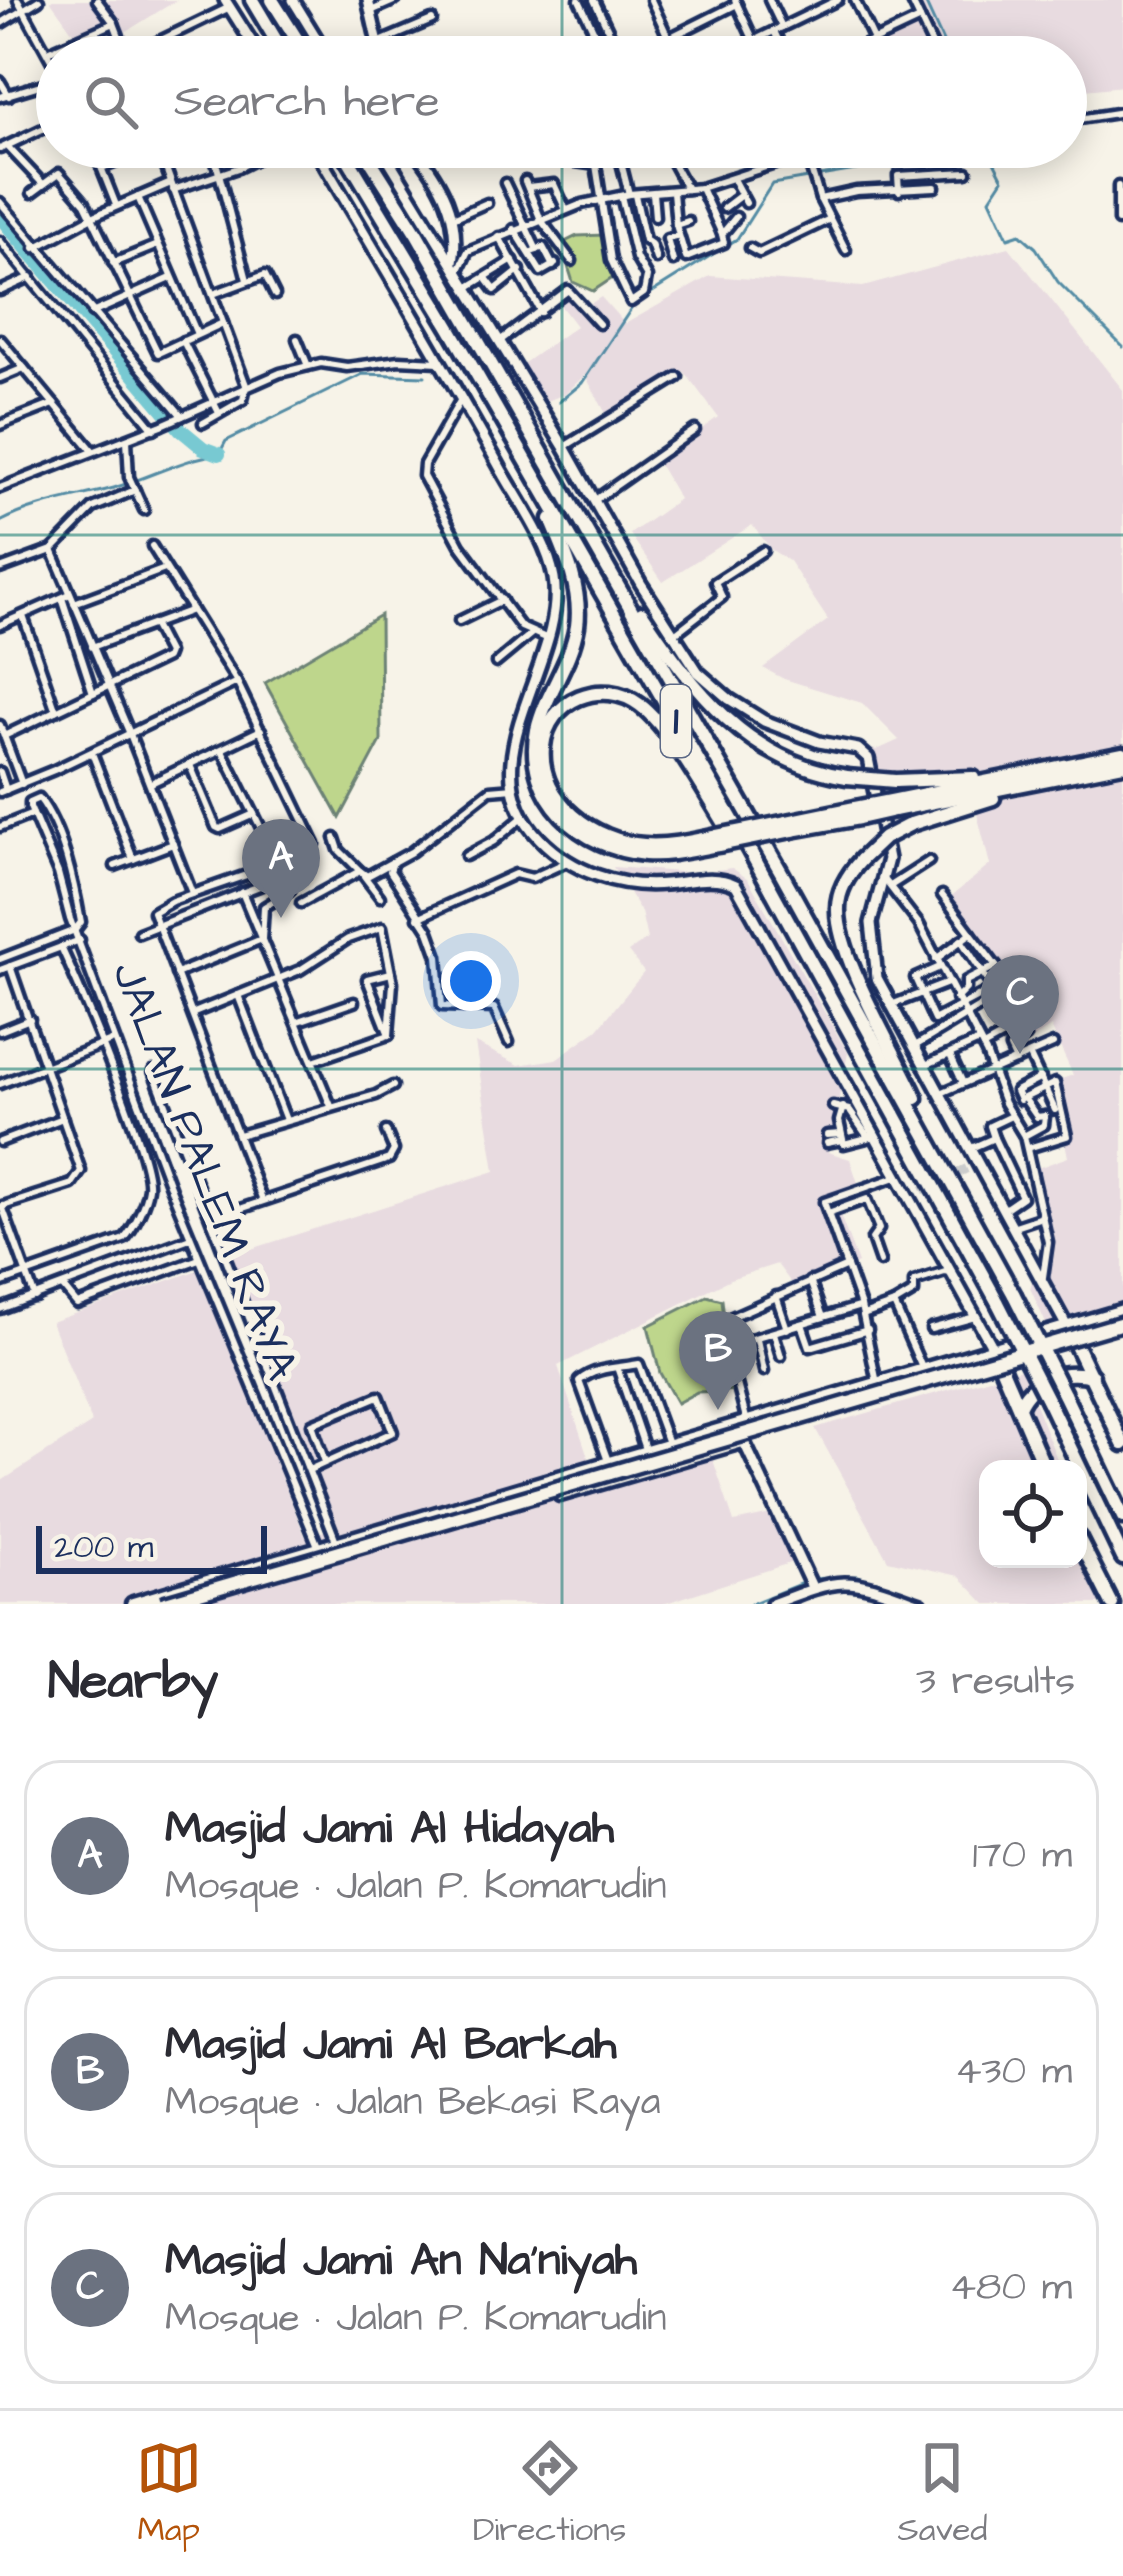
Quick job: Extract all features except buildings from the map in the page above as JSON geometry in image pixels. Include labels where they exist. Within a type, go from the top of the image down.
[{"type":"highway","points":[[252,0],[273,36]]},
{"type":"highway","points":[[272,0],[295,36]]},
{"type":"highway","name":"1","points":[[353,168],[790,920],[998,1303],[1123,1558]]},
{"type":"highway","name":"1","points":[[375,168],[592,537],[934,1145],[1123,1517]]},
{"type":"highway","points":[[524,459],[567,559],[578,611],[570,652],[536,735],[534,760],[545,793],[575,828],[617,849],[662,854],[1123,764]]},
{"type":"highway","points":[[592,537],[681,672],[715,710],[775,754],[808,769],[895,782],[1016,775]]},
{"type":"highway","points":[[718,840],[648,846],[622,842],[583,823],[560,800],[546,773],[543,743],[559,712],[597,692],[618,694],[643,707],[790,920]]},
{"type":"highway","points":[[893,806],[1123,754]]},
{"type":"highway","points":[[934,1145],[840,928],[841,890],[884,838],[911,824],[1063,777]]},
{"type":"highway","points":[[183,1604],[313,1556],[576,1482],[747,1422],[1123,1311]]},
{"type":"highway","points":[[313,1556],[338,1544],[576,1482],[646,1454],[742,1440],[1123,1326]]},
{"type":"highway","points":[[162,1604],[1123,1326]]},
{"type":"highway","points":[[1066,1327],[1118,1416],[1123,1444]]},
{"type":"highway","points":[[994,1348],[1042,1460]]},
{"type":"highway","points":[[973,1354],[979,1371]]},
{"type":"highway","points":[[1018,1407],[1030,1388],[1049,1378],[1066,1373],[1092,1376]]},
{"type":"highway","points":[[1087,1555],[1112,1604]]},
{"type":"highway","points":[[133,1604],[235,1582]]},
{"type":"street","points":[[18,0],[38,36]]},
{"type":"street","points":[[0,24],[39,0]]},
{"type":"street","points":[[97,0],[119,36]]},
{"type":"street","points":[[293,0],[315,36]]},
{"type":"street","points":[[376,36],[370,6],[397,0]]},
{"type":"street","points":[[579,0],[596,36]]},
{"type":"street","points":[[594,0],[611,36]]},
{"type":"street","points":[[770,0],[782,27]]},
{"type":"street","points":[[764,36],[838,0]]},
{"type":"street","points":[[855,0],[872,36]]},
{"type":"street","points":[[911,0],[928,36]]},
{"type":"street","points":[[654,1],[668,36]]},
{"type":"street","points":[[673,36],[736,2],[756,36]]},
{"type":"street","points":[[167,36],[227,4],[248,36]]},
{"type":"street","points":[[883,36],[920,19]]},
{"type":"street","points":[[394,36],[432,20]]},
{"type":"street","points":[[84,36],[114,23]]},
{"type":"street","points":[[773,31],[776,36]]},
{"type":"street","points":[[0,81],[4,96],[36,86]]},
{"type":"street","points":[[1087,118],[1123,112]]},
{"type":"street","points":[[36,132],[2,148],[42,183]]},
{"type":"street","points":[[102,168],[117,206]]},
{"type":"street","points":[[164,168],[246,385],[243,400],[203,423]]},
{"type":"street","points":[[217,168],[248,280]]},
{"type":"street","points":[[35,248],[138,197],[236,168]]},
{"type":"street","points":[[326,168],[461,397],[551,568],[554,590],[546,638],[514,740],[514,788],[524,817],[540,839],[590,874],[626,882],[712,879],[736,885],[873,1137],[917,1195],[994,1348]]},
{"type":"street","points":[[394,168],[673,634],[706,681],[736,704],[785,730],[862,751],[868,758],[888,859],[888,882],[873,912],[875,973],[968,1150],[973,1168],[1003,1210],[1066,1327]]},
{"type":"street","points":[[428,168],[453,218],[456,267]]},
{"type":"street","points":[[596,168],[610,256],[631,302],[644,293],[647,277],[636,258],[623,168]]},
{"type":"street","points":[[676,168],[687,189]]},
{"type":"street","points":[[456,267],[468,251],[566,210],[628,195],[701,188],[778,168]]},
{"type":"street","points":[[809,168],[846,250]]},
{"type":"street","points":[[899,190],[898,176],[967,172]]},
{"type":"street","points":[[32,193],[59,173],[83,200],[158,353],[223,323]]},
{"type":"street","points":[[724,208],[744,199],[733,179]]},
{"type":"street","points":[[505,183],[541,272],[554,265],[544,248],[534,251]]},
{"type":"street","points":[[566,210],[554,184],[526,184],[541,220],[572,261]]},
{"type":"street","points":[[1118,186],[1115,208],[1118,221],[1123,220]]},
{"type":"street","points":[[820,199],[856,191],[935,187]]},
{"type":"street","points":[[673,192],[686,258],[724,243],[701,188]]},
{"type":"street","points":[[653,193],[655,217]]},
{"type":"street","points":[[628,195],[656,259]]},
{"type":"street","points":[[138,197],[197,334]]},
{"type":"street","points":[[0,202],[180,417]]},
{"type":"street","points":[[453,218],[487,202]]},
{"type":"street","points":[[722,234],[736,217]]},
{"type":"street","points":[[750,248],[759,253],[830,219]]},
{"type":"street","points":[[676,225],[688,221]]},
{"type":"street","points":[[514,230],[534,251]]},
{"type":"street","points":[[673,261],[667,238],[679,236]]},
{"type":"street","points":[[499,237],[541,313]]},
{"type":"street","points":[[0,241],[158,427]]},
{"type":"street","points":[[113,263],[158,245]]},
{"type":"street","points":[[467,288],[513,260]]},
{"type":"street","points":[[485,277],[495,290],[521,272]]},
{"type":"street","points":[[213,294],[267,275],[275,295]]},
{"type":"street","points":[[0,291],[31,277]]},
{"type":"street","points":[[91,313],[171,278]]},
{"type":"street","points":[[498,342],[572,290],[599,324]]},
{"type":"street","points":[[0,339],[94,452]]},
{"type":"street","points":[[297,339],[308,366]]},
{"type":"street","points":[[184,341],[220,413]]},
{"type":"street","points":[[0,488],[127,440],[246,385],[308,366],[354,367],[399,360],[441,363]]},
{"type":"street","points":[[0,378],[24,368]]},
{"type":"street","points":[[563,447],[678,377]]},
{"type":"street","points":[[461,397],[424,464],[423,476],[448,526],[502,600],[530,634],[546,638]]},
{"type":"street","points":[[0,425],[54,404]]},
{"type":"street","points":[[594,500],[695,430]]},
{"type":"street","points":[[127,440],[129,477],[144,509]]},
{"type":"street","points":[[0,569],[52,550],[93,508],[135,489]]},
{"type":"street","points":[[152,546],[237,682],[315,844],[309,853],[154,909],[262,1199]]},
{"type":"street","points":[[52,550],[93,693]]},
{"type":"street","points":[[673,634],[722,597],[715,582],[763,551]]},
{"type":"street","points":[[74,603],[165,569]]},
{"type":"street","points":[[66,596],[74,603],[130,734],[192,893]]},
{"type":"street","points":[[0,625],[66,596]]},
{"type":"street","points":[[459,621],[502,600]]},
{"type":"street","points":[[92,646],[192,610]]},
{"type":"street","points":[[23,616],[56,711]]},
{"type":"street","points":[[4,736],[168,656],[154,626]]},
{"type":"street","points":[[496,663],[530,634]]},
{"type":"street","points":[[0,772],[3,791],[237,682]]},
{"type":"street","points":[[0,725],[22,784]]},
{"type":"street","points":[[149,783],[261,730]]},
{"type":"street","points":[[139,933],[284,878],[222,750]]},
{"type":"street","points":[[92,753],[133,859]]},
{"type":"street","points":[[190,765],[215,827],[254,814]]},
{"type":"street","points":[[301,903],[435,836],[490,790],[514,788]]},
{"type":"street","points":[[0,827],[33,814],[30,802],[39,798],[61,846],[81,922],[75,931],[0,959]]},
{"type":"street","name":"JALAN PALEM RAYA","points":[[33,814],[313,1556]]},
{"type":"street","points":[[466,856],[524,817]]},
{"type":"street","points":[[335,838],[339,850],[380,897]]},
{"type":"street","points":[[115,866],[173,844]]},
{"type":"street","points":[[393,861],[390,871],[429,931],[438,956],[442,1006],[494,1008],[509,1042]]},
{"type":"street","points":[[418,918],[514,874],[532,878],[568,861]]},
{"type":"street","points":[[888,882],[929,861]]},
{"type":"street","points":[[888,882],[919,924],[1024,1136],[1048,1252],[1042,1281]]},
{"type":"street","points":[[262,939],[264,908],[290,891]]},
{"type":"street","points":[[242,892],[332,1106]]},
{"type":"street","points":[[913,1047],[966,1019],[1008,981],[942,895]]},
{"type":"street","points":[[192,1013],[300,970],[348,939],[382,926],[392,974],[389,1035]]},
{"type":"street","points":[[971,933],[915,977],[920,992],[934,1020],[996,994]]},
{"type":"street","points":[[176,974],[262,939]]},
{"type":"street","points":[[0,970],[80,940]]},
{"type":"street","points":[[961,940],[1026,1038],[1010,1048],[1016,1061]]},
{"type":"street","points":[[0,1282],[124,1240],[148,1187],[102,1046],[61,947]]},
{"type":"street","points":[[975,964],[989,955]]},
{"type":"street","points":[[956,999],[966,989],[965,982],[997,965]]},
{"type":"street","points":[[10,966],[80,1165],[77,1180],[1,1206],[35,1297]]},
{"type":"street","points":[[389,1035],[367,979],[392,974]]},
{"type":"street","points":[[891,1005],[948,983]]},
{"type":"street","points":[[238,995],[286,1120]]},
{"type":"street","points":[[298,1021],[354,1001]]},
{"type":"street","points":[[0,1031],[30,1019]]},
{"type":"street","points":[[923,1066],[1018,1027]]},
{"type":"street","points":[[313,1062],[389,1035]]},
{"type":"street","points":[[0,1084],[116,1040]]},
{"type":"street","points":[[938,1094],[1054,1044]]},
{"type":"street","points":[[950,1055],[963,1083]]},
{"type":"street","points":[[1028,1148],[1066,1138],[1058,1109],[1030,1056]]},
{"type":"street","points":[[153,1071],[338,1544]]},
{"type":"street","points":[[1003,1210],[1021,1199],[990,1126],[1043,1082]]},
{"type":"street","points":[[239,1136],[393,1086]]},
{"type":"street","points":[[1022,1099],[1037,1117],[1058,1109]]},
{"type":"street","points":[[833,1106],[853,1113],[873,1137]]},
{"type":"street","points":[[843,1107],[841,1135],[847,1145],[873,1137]]},
{"type":"street","points":[[1024,1136],[1044,1125],[1045,1116]]},
{"type":"street","points":[[0,1142],[63,1118]]},
{"type":"street","points":[[827,1139],[860,1126]]},
{"type":"street","points":[[213,1218],[389,1159],[394,1150],[386,1131]]},
{"type":"street","points":[[968,1150],[994,1138]]},
{"type":"street","points":[[877,1384],[868,1330],[825,1200],[901,1176]]},
{"type":"street","points":[[1017,1184],[1034,1180]]},
{"type":"street","points":[[828,1213],[867,1199],[879,1228],[872,1239],[880,1262]]},
{"type":"street","points":[[1012,1227],[1042,1217]]},
{"type":"street","points":[[0,1309],[190,1238]]},
{"type":"street","points":[[63,1287],[77,1304],[199,1259]]},
{"type":"street","points":[[727,1318],[847,1266]]},
{"type":"street","points":[[747,1422],[727,1346],[823,1318],[894,1304],[914,1292],[914,1282],[944,1272],[955,1274]]},
{"type":"street","points":[[810,1281],[823,1318]]},
{"type":"street","points":[[776,1296],[788,1329]]},
{"type":"street","points":[[894,1304],[923,1370]]},
{"type":"street","points":[[931,1329],[978,1316]]},
{"type":"street","points":[[802,1324],[810,1347],[868,1330]]},
{"type":"street","points":[[773,1333],[781,1356]]},
{"type":"street","points":[[757,1338],[764,1371]]},
{"type":"street","points":[[609,1465],[579,1378],[609,1367],[618,1370],[639,1364],[680,1448]]},
{"type":"street","points":[[618,1370],[646,1454]]},
{"type":"street","points":[[309,1470],[394,1432],[380,1396],[312,1424],[325,1462]]},
{"type":"street","points":[[742,1440],[810,1583]]},
{"type":"street","points":[[810,1583],[852,1581],[921,1604]]},
{"type":"street","points":[[772,1604],[798,1599],[810,1583]]},
{"type":"shaded area","points":[[50,0],[177,0],[119,36],[110,21],[75,35]]},
{"type":"shaded area","points":[[910,0],[1123,0],[1123,86],[1087,90],[1087,36],[899,36],[923,25]]},
{"type":"shaded area","points":[[1009,247],[1123,390],[1123,1314],[1052,1337],[1030,1288],[1048,1234],[1032,1170],[1068,1157],[1053,1082],[1073,1075],[1051,1027],[1024,1044],[998,1002],[1011,992],[944,902],[990,865],[966,770],[861,771],[855,747],[877,750],[899,740],[862,703],[763,668],[828,620],[789,561],[772,550],[752,525],[663,582],[630,534],[679,499],[657,462],[718,417],[684,371],[610,421],[585,375],[565,394],[531,407],[513,371],[576,326],[557,301],[570,290],[587,306],[601,297],[625,324],[710,276],[863,287]]},
{"type":"shaded area","points":[[613,867],[693,873],[732,868],[748,879],[848,1053],[828,1152],[850,1159],[858,1183],[832,1194],[858,1263],[795,1288],[777,1264],[730,1279],[558,1366],[597,1484],[711,1454],[734,1522],[776,1513],[799,1560],[663,1604],[0,1604],[0,1482],[92,1423],[51,1322],[198,1270],[305,1536],[325,1531],[220,1259],[495,1171],[475,1043],[519,1065],[556,1059],[598,1029],[644,972],[628,952],[647,939],[641,912]]},
{"type":"shaded area","points":[[1021,1369],[1057,1460],[979,1460],[979,1568],[1087,1568],[1087,1534],[1115,1604],[986,1604],[959,1576],[888,1560],[815,1428]]},
{"type":"green space","points":[[605,235],[614,277],[593,291],[573,282],[567,263],[553,248],[577,236]]},
{"type":"green space","points":[[380,615],[381,741],[340,818],[265,683]]},
{"type":"green space","points":[[707,1296],[722,1300],[726,1337],[741,1390],[697,1392],[677,1403],[660,1373],[648,1326]]},
{"type":"waterway","points":[[924,0],[940,36]]},
{"type":"waterway","points":[[559,402],[582,383],[635,303],[737,239],[772,184],[868,168]]},
{"type":"waterway","points":[[997,168],[1003,179],[990,199],[1008,238],[1020,234],[1036,248],[1058,282],[1123,347]]},
{"type":"waterway","points":[[0,217],[180,429],[219,454]]},
{"type":"waterway","points":[[0,522],[219,454],[226,441],[363,374],[425,376]]},
{"type":"waterway","points":[[813,1579],[858,1576],[935,1604]]},
{"type":"waterway","points":[[751,1604],[805,1582]]},
{"type":"tunnel","points":[[922,1190],[968,1168]]},
{"type":"place","name":"Masjid Jami Al Hidayah","points":[[281,918]]},
{"type":"place","name":"Masjid Jami An Na'niyah","points":[[1020,1054]]},
{"type":"place","name":"Masjid Jami Al Barkah","points":[[718,1410]]}]
